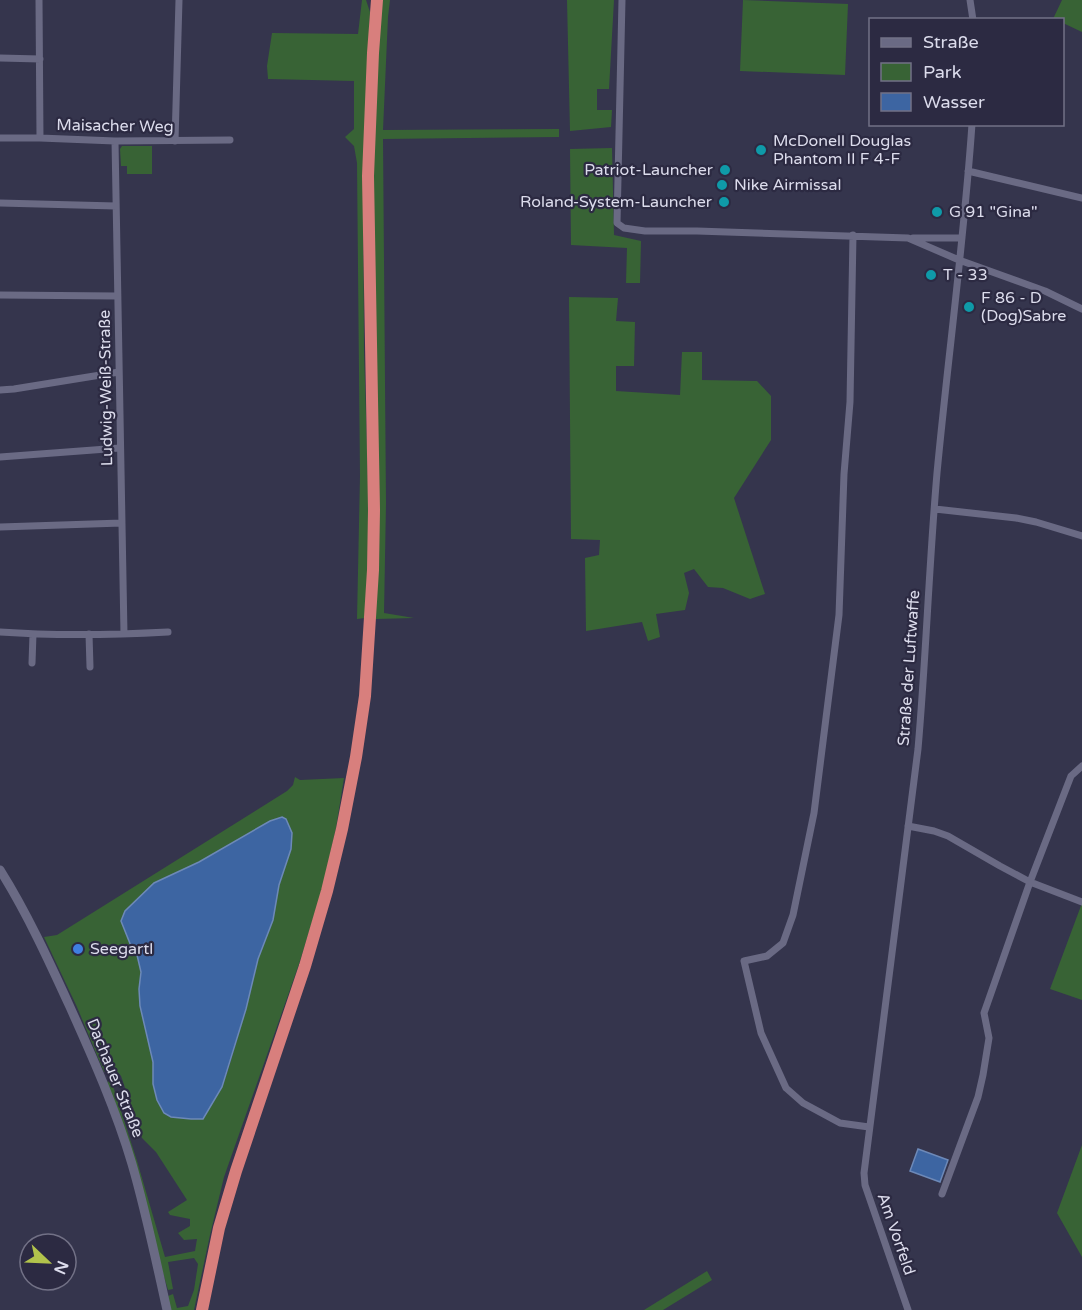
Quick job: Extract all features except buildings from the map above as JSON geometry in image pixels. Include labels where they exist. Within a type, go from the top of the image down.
[{"type":"highway","points":[[202,1310],[219,1228],[232,1183],[305,966],[327,891],[342,829],[365,696],[373,570],[374,510],[368,176],[376,0]]},
{"type":"street","points":[[39,0],[40,138]]},
{"type":"street","points":[[175,141],[179,0]]},
{"type":"street","points":[[622,0],[617,223],[624,228],[645,231],[961,238]]},
{"type":"street","points":[[970,0],[973,18]]},
{"type":"street","points":[[0,58],[40,59]]},
{"type":"street","name":"Straße der Luftwaffe","points":[[865,1165],[921,709],[930,565],[946,380],[972,126]]},
{"type":"street","name":"Maisacher Weg","points":[[0,138],[115,141],[230,140]]},
{"type":"street","name":"Ludwig-Weiß-Straße","points":[[115,141],[124,634]]},
{"type":"street","points":[[968,171],[1082,198]]},
{"type":"street","points":[[0,203],[116,206]]},
{"type":"street","points":[[854,235],[850,402],[844,474],[839,615],[814,813],[793,915],[783,943],[767,956],[744,960],[761,1033],[786,1088],[803,1103],[840,1123],[869,1127]]},
{"type":"street","points":[[908,238],[959,260],[1045,291],[1082,309]]},
{"type":"street","points":[[0,295],[117,296]]},
{"type":"street","points":[[0,390],[119,372]]},
{"type":"street","points":[[0,457],[120,448]]},
{"type":"street","points":[[935,509],[1016,518],[1082,536]]},
{"type":"street","points":[[0,527],[122,523]]},
{"type":"street","points":[[0,632],[124,634],[168,632]]},
{"type":"street","points":[[32,663],[33,634]]},
{"type":"street","points":[[89,634],[90,667]]},
{"type":"street","points":[[942,1194],[978,1097],[983,1076],[989,1038],[984,1013],[1030,882],[1071,776],[1082,766]]},
{"type":"street","points":[[908,826],[948,836],[1030,882],[1082,902]]},
{"type":"street","name":"Dachauer Straße","points":[[0,870],[56,975],[103,1084],[132,1164],[166,1310]]},
{"type":"street","name":"Am Vorfeld","points":[[865,1165],[865,1185],[908,1310]]},
{"type":"green space","points":[[362,0],[366,0],[370,12],[363,176],[368,570],[365,618],[357,619],[360,476],[357,163],[354,146],[345,137],[354,129],[354,81],[268,79],[267,66],[272,33],[358,34]]},
{"type":"green space","points":[[380,0],[390,0],[383,130],[559,129],[559,137],[383,139],[386,503],[384,613],[414,618],[376,619],[372,176]]},
{"type":"green space","points":[[567,0],[614,0],[609,89],[597,89],[597,110],[612,110],[611,127],[570,131]]},
{"type":"green space","points":[[743,0],[848,4],[845,75],[740,71]]},
{"type":"green space","points":[[1062,0],[1082,0],[1082,32],[1064,23],[1064,18],[1053,18]]},
{"type":"green space","points":[[122,146],[152,146],[152,174],[127,174],[127,166],[121,166],[120,149]]},
{"type":"green space","points":[[612,148],[614,235],[641,241],[640,283],[626,283],[627,248],[571,245],[570,149]]},
{"type":"green space","points":[[569,297],[618,298],[616,321],[635,322],[634,366],[616,366],[616,391],[680,395],[682,352],[702,352],[702,380],[757,381],[771,396],[771,440],[734,498],[765,594],[750,599],[723,588],[708,587],[694,569],[684,573],[689,593],[685,610],[656,614],[660,637],[648,641],[642,622],[586,631],[585,558],[599,555],[600,540],[571,539]]},
{"type":"green space","points":[[295,777],[300,780],[344,778],[322,890],[299,964],[224,1177],[194,1310],[170,1310],[168,1296],[173,1294],[177,1308],[188,1306],[194,1290],[198,1264],[194,1258],[168,1262],[173,1289],[168,1290],[107,1082],[111,1080],[165,1257],[195,1251],[197,1239],[184,1240],[178,1233],[190,1226],[190,1219],[170,1215],[168,1212],[187,1200],[156,1152],[142,1138],[121,1076],[115,1069],[104,1072],[44,937],[57,935],[287,791],[293,785]],"holes":[[[291,849],[279,885],[273,920],[258,959],[246,1009],[222,1087],[203,1119],[171,1117],[153,1084],[153,1062],[139,989],[141,972],[137,955],[133,951],[121,921],[125,911],[154,883],[199,862]]]},
{"type":"green space","points":[[1082,903],[1082,1000],[1050,989]]},
{"type":"green space","points":[[1082,1145],[1082,1257],[1057,1213]]},
{"type":"green space","points":[[707,1271],[712,1280],[663,1310],[644,1310]]},
{"type":"water","points":[[282,817],[286,819],[292,833],[291,849],[279,885],[273,920],[258,959],[246,1009],[222,1087],[203,1119],[171,1117],[164,1113],[157,1100],[153,1084],[153,1062],[140,1006],[141,972],[137,955],[133,951],[121,921],[125,911],[154,883],[199,862],[270,821]]},
{"type":"water","points":[[918,1149],[948,1160],[940,1182],[910,1171]]},
{"type":"place","name":"McDonell Douglas Phantom II F 4-F","points":[[761,150]]},
{"type":"place","name":"Patriot-Launcher","points":[[725,170]]},
{"type":"place","name":"Nike Airmissal","points":[[722,185]]},
{"type":"place","name":"Roland-System-Launcher","points":[[724,202]]},
{"type":"place","name":"G 91 \"Gina\"","points":[[937,212]]},
{"type":"place","name":"T - 33","points":[[931,275]]},
{"type":"place","name":"F 86 - D (Dog)Sabre","points":[[969,307]]},
{"type":"place","name":"Seegartl","points":[[78,949]]}]
